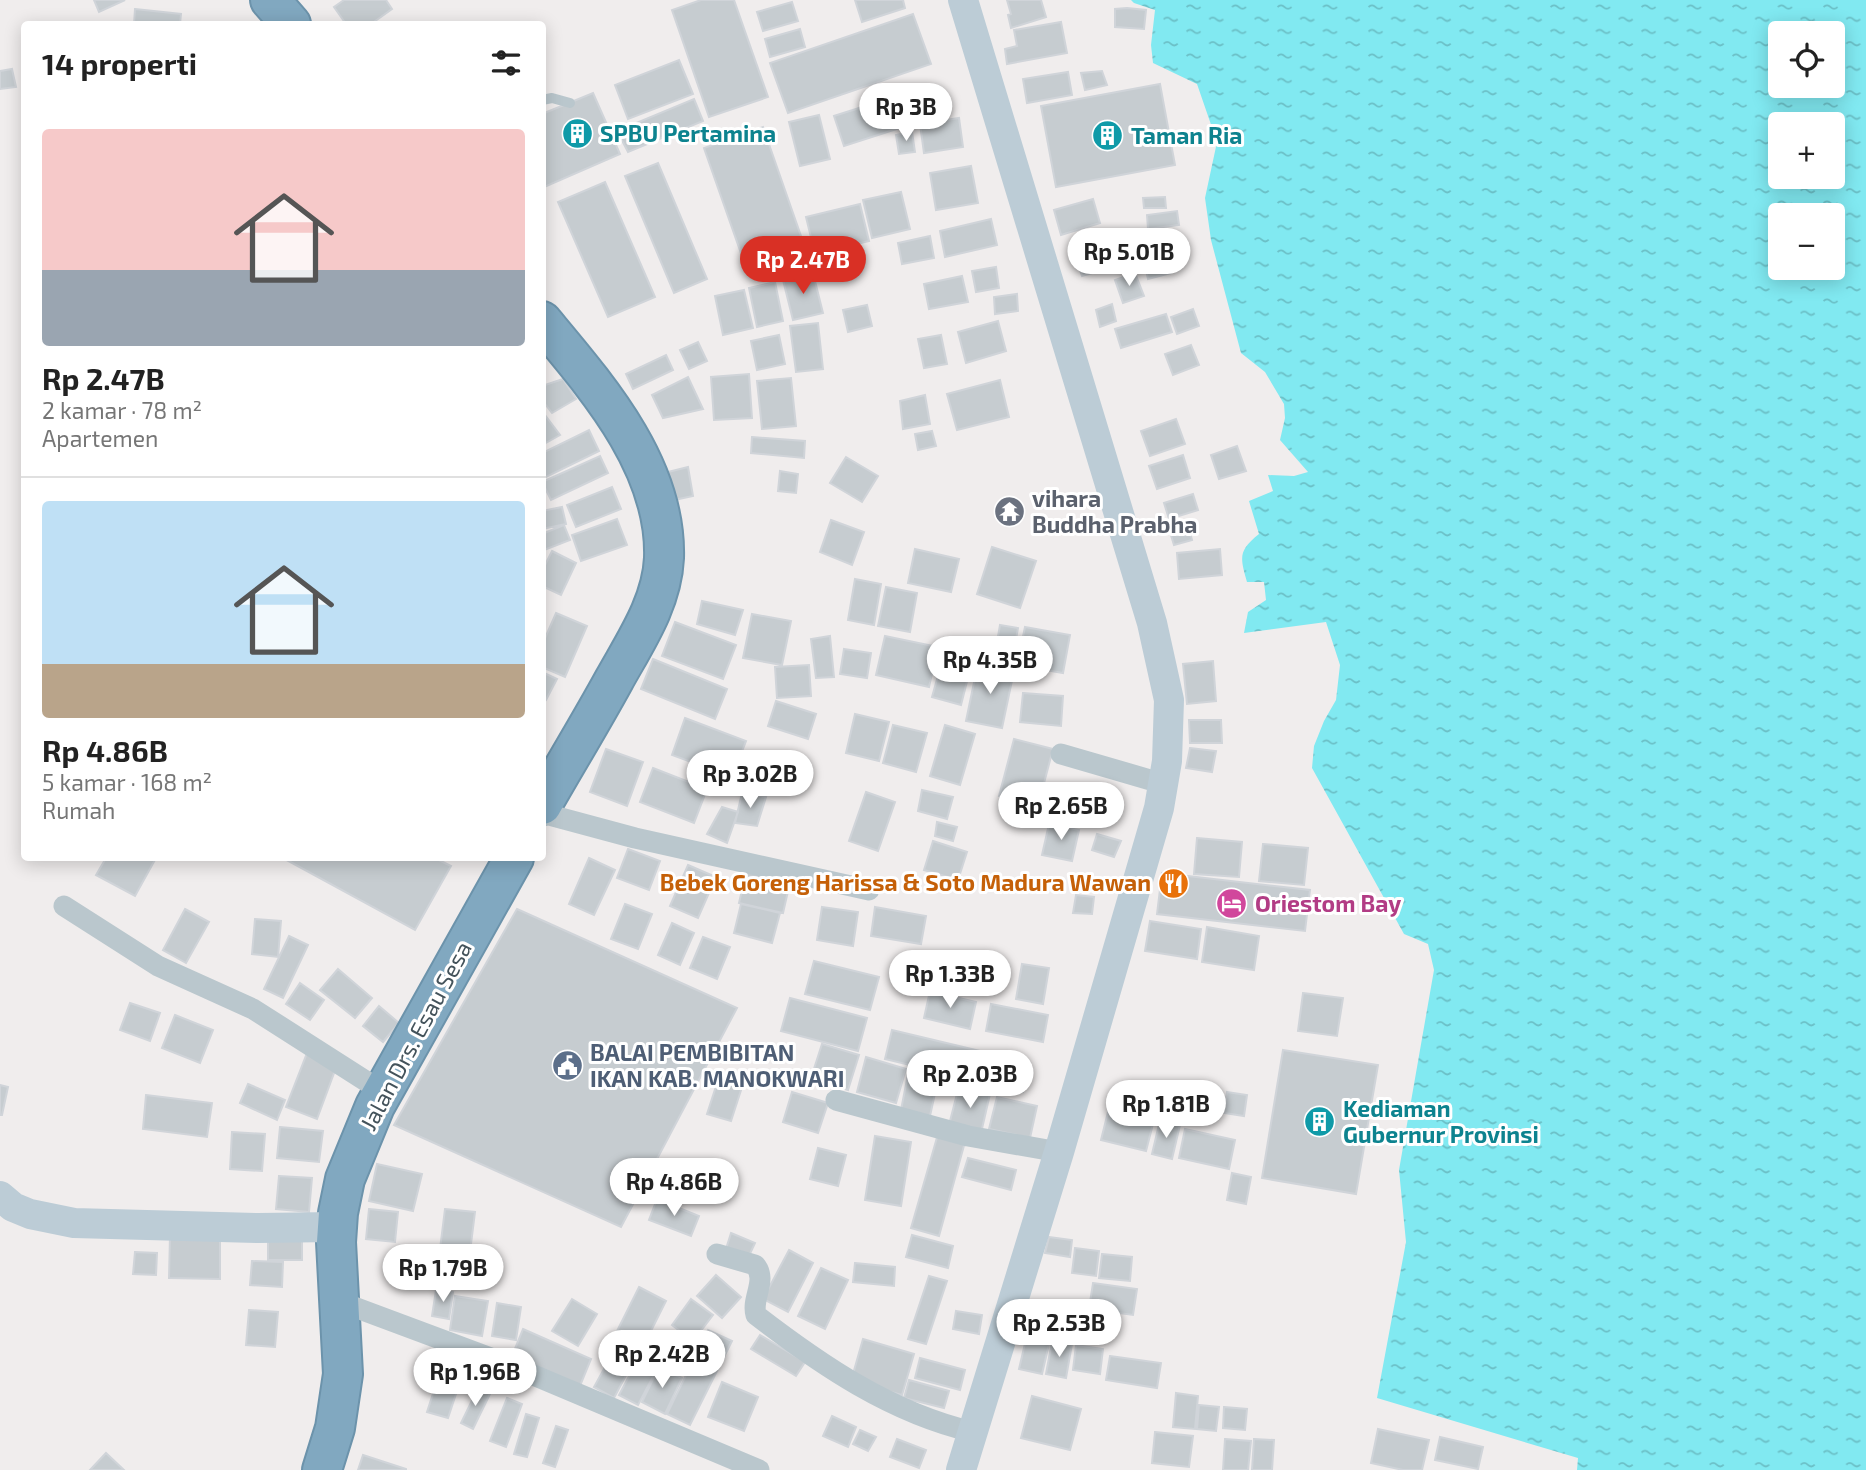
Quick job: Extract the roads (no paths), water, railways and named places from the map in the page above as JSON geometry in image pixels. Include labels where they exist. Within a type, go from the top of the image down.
[{"type":"highway","points":[[270,0],[288,21]]},
{"type":"highway","points":[[546,326],[608,400],[628,434],[656,499],[664,558],[657,592],[644,626],[546,798]]},
{"type":"highway","name":"Jalan Drs. Esau Sesa","points":[[321,1470],[335,1429],[343,1374],[336,1227],[339,1203],[350,1166],[375,1106],[511,861]]},
{"type":"street","points":[[961,1470],[1138,886],[1164,785],[1169,700],[1152,623],[963,0]]},
{"type":"street","points":[[1060,754],[1164,785]]},
{"type":"street","points":[[546,814],[635,838],[869,890]]},
{"type":"street","points":[[64,906],[158,966],[253,1009],[383,1092]]},
{"type":"street","points":[[836,1100],[961,1135],[1059,1152]]},
{"type":"street","points":[[0,1196],[13,1207],[30,1214],[74,1223],[258,1228],[336,1227]]},
{"type":"street","points":[[717,1254],[755,1265],[760,1272],[754,1309],[756,1315],[825,1366],[880,1398],[944,1426],[973,1432]]},
{"type":"street","points":[[338,1301],[508,1364],[737,1466],[759,1470]]},
{"type":"lane","points":[[546,99],[552,98],[570,103]]},
{"type":"water","points":[[1131,0],[1866,0],[1866,1470],[1577,1470],[1578,1458],[1377,1398],[1406,1242],[1399,1170],[1434,970],[1428,944],[1404,934],[1312,768],[1314,746],[1336,700],[1340,665],[1326,622],[1244,633],[1248,612],[1266,600],[1264,582],[1247,582],[1243,566],[1244,550],[1259,534],[1249,501],[1273,491],[1268,475],[1294,476],[1308,472],[1280,440],[1285,418],[1284,404],[1265,372],[1241,353],[1211,240],[1205,198],[1217,142],[1197,84],[1153,63],[1151,45],[1155,10]]},
{"type":"place","name":"SPBU Pertamina","points":[[577,134]]},
{"type":"place","name":"Taman Ria","points":[[1108,136]]},
{"type":"place","name":"vihara Buddha Prabha","points":[[1009,512]]},
{"type":"place","name":"Bebek Goreng Harissa & Soto Madura Wawan","points":[[1174,883]]},
{"type":"place","name":"Oriestom Bay","points":[[1232,904]]},
{"type":"place","name":"BALAI PEMBIBITAN IKAN KAB. MANOKWARI","points":[[567,1066]]},
{"type":"place","name":"Kediaman Gubernur Provinsi","points":[[1320,1122]]}]
